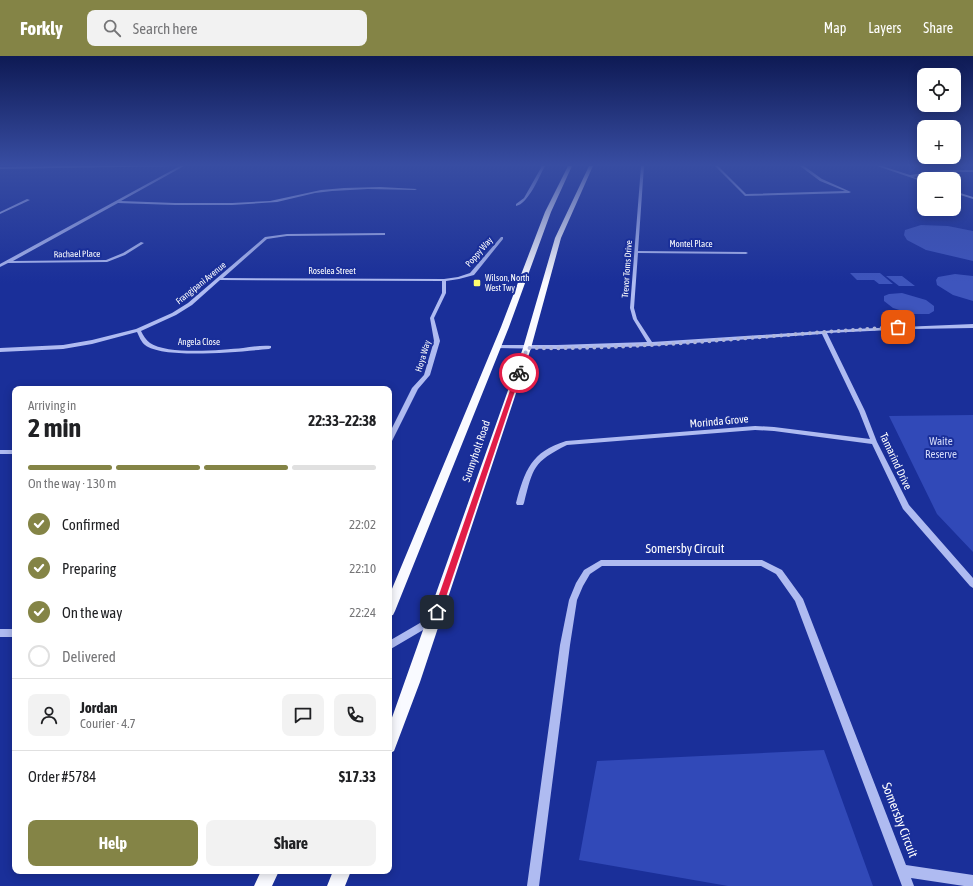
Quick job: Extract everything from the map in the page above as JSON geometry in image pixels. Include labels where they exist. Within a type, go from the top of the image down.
[{"type":"main road","name":"Sunnyholt Road","points":[[392,600],[497,347],[551,205]]},
{"type":"main road","name":"Sunnyholt Road","points":[[392,738],[527,348],[558,238],[573,205]]},
{"type":"main road","points":[[263,886],[269,874]]},
{"type":"main road","points":[[336,886],[341,874]]},
{"type":"street","points":[[0,213],[18,205]]},
{"type":"street","points":[[0,266],[112,205]]},
{"type":"street","name":"Trevor Toms Drive","points":[[640,205],[632,308],[635,320],[651,344]]},
{"type":"street","name":"Frangipani Avenue","points":[[0,350],[63,347],[98,341],[138,330],[174,314],[220,279],[266,238],[287,235],[384,234]]},
{"type":"street","name":"Poppy Way","points":[[444,280],[460,278],[472,274],[502,238]]},
{"type":"street","name":"Rachael Place","points":[[7,262],[102,261],[116,258],[142,243]]},
{"type":"street","name":"Montel Place","points":[[636,252],[746,253]]},
{"type":"street","name":"Roselea Street","points":[[220,279],[444,280]]},
{"type":"street","name":"Hoya Way","points":[[392,435],[415,388],[427,375],[437,341],[432,318],[444,294],[444,280]]},
{"type":"street","points":[[497,347],[569,348],[912,327],[973,326]]},
{"type":"street","name":"Angela Close","points":[[138,330],[149,345],[168,351],[239,351],[269,347]]},
{"type":"street","name":"Tamarind Drive","points":[[824,332],[862,411],[874,442],[906,507],[973,584]]},
{"type":"street","name":"Morinda Grove","points":[[520,503],[531,465],[546,452],[566,443],[755,428],[874,442]]},
{"type":"street","points":[[0,452],[12,452]]},
{"type":"street","name":"Somersby Circuit","points":[[533,886],[565,645],[573,600],[579,585],[587,572],[601,562],[762,563],[779,572],[799,599],[908,886]]},
{"type":"street","points":[[392,644],[434,619]]},
{"type":"street","points":[[0,633],[12,633]]},
{"type":"street","name":"Somersby Circuit","points":[[903,871],[973,881]]},
{"type":"green space","name":"Waite Reserve","points":[[973,415],[973,552],[937,514],[889,416]]},
{"type":"green space","points":[[824,750],[873,886],[728,886],[579,860],[597,761]]},
{"type":"building","points":[[921,225],[948,226],[973,231],[973,261],[926,250],[907,240],[904,235],[905,230]]},
{"type":"building","points":[[850,273],[880,273],[893,284],[879,284],[874,280],[857,280]]},
{"type":"building","points":[[955,274],[973,276],[973,301],[953,295],[937,285],[936,280],[938,277]]},
{"type":"building","points":[[886,276],[902,276],[915,286],[899,286]]},
{"type":"building","points":[[902,293],[926,300],[934,306],[934,311],[929,314],[912,314],[893,308],[884,301],[884,296]]},
{"type":"way so far","points":[[519,373],[527,348],[569,348],[651,344],[898,327]]},
{"type":"place","name":"Wilson, North West Twy","points":[[477,283]]},
{"type":"route","points":[[437,612],[519,373]]}]
